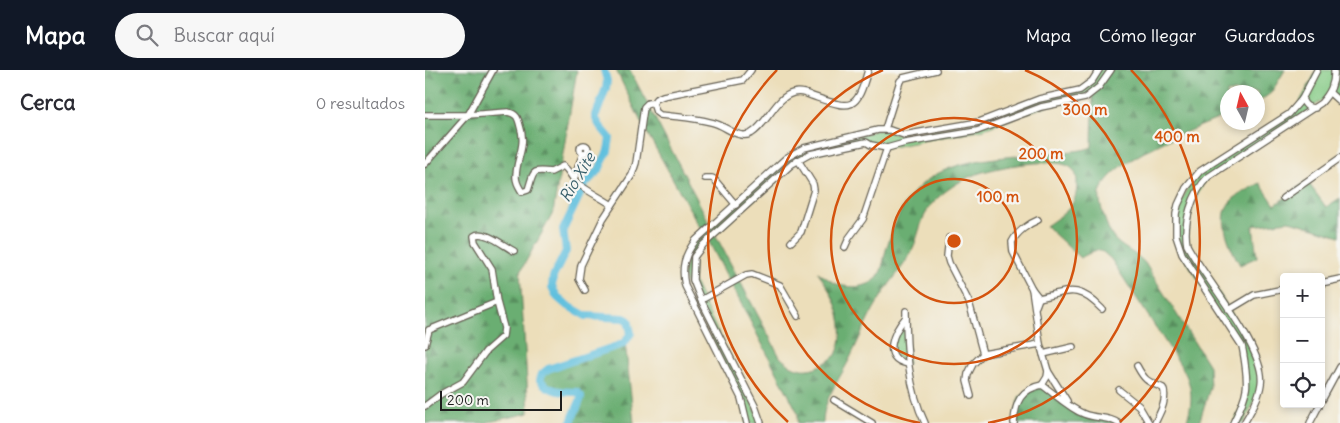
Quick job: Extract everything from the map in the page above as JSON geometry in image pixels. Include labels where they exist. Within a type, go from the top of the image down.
[{"type":"street","points":[[425,164],[468,115],[493,70]]},
{"type":"street","points":[[585,290],[579,279],[581,265],[611,204],[632,175],[644,107],[663,96],[743,80],[751,70]]},
{"type":"street","points":[[653,103],[656,112],[660,115],[711,123],[743,135],[756,130],[783,99],[793,93],[805,93],[843,105],[852,104],[862,93],[869,70]]},
{"type":"street","points":[[885,129],[903,78],[936,70]]},
{"type":"street","points":[[747,423],[741,398],[688,293],[683,276],[683,266],[690,247],[792,153],[804,148],[885,129],[904,135],[971,124],[1039,99],[1080,90],[1092,81],[1099,70]]},
{"type":"street","points":[[867,133],[865,138],[867,142],[871,145],[887,148],[905,143],[977,131],[1041,107],[1085,98],[1099,87],[1111,70]]},
{"type":"street","points":[[1233,423],[1245,401],[1247,380],[1244,357],[1241,346],[1183,254],[1176,236],[1178,205],[1186,188],[1200,171],[1297,107],[1317,70]]},
{"type":"street","points":[[1244,423],[1254,406],[1262,383],[1261,372],[1255,353],[1190,251],[1186,240],[1189,214],[1201,184],[1208,177],[1315,108],[1330,93],[1334,70]]},
{"type":"street","points":[[1330,93],[1340,102]]},
{"type":"street","points":[[1302,99],[1309,108],[1315,108]]},
{"type":"street","points":[[425,115],[468,115],[508,112],[516,115],[523,135],[516,176],[522,192],[528,190],[535,172],[540,170],[551,172],[563,166],[585,188],[611,204]]},
{"type":"street","points":[[904,135],[905,143]]},
{"type":"street","points":[[761,423],[755,406],[701,300],[693,280],[694,257],[699,250],[798,160],[810,154],[867,142]]},
{"type":"street","points":[[845,247],[849,238],[863,219],[887,148]]},
{"type":"street","points":[[574,179],[583,153]]},
{"type":"street","points":[[1283,198],[1340,158]]},
{"type":"street","points":[[791,242],[801,232],[814,190],[813,184],[798,160]]},
{"type":"street","points":[[705,178],[714,179],[736,204]]},
{"type":"street","points":[[1186,188],[1194,189],[1197,192]]},
{"type":"street","points":[[1039,220],[1018,234],[1012,242],[1013,252],[1032,289],[1039,298]]},
{"type":"street","points":[[425,406],[441,394],[463,382],[486,351],[503,336],[504,328],[497,302],[492,269],[475,242],[474,236],[479,234],[486,236],[514,251]]},
{"type":"street","points":[[1176,236],[1179,239],[1186,240]]},
{"type":"street","points":[[949,238],[947,256],[969,302],[983,354]]},
{"type":"street","points":[[701,300],[746,275],[752,274],[783,287],[798,316]]},
{"type":"street","points":[[1325,282],[1340,279]]},
{"type":"street","points":[[1032,289],[1036,306],[1040,344],[1048,371],[1069,405]]},
{"type":"street","points":[[1229,310],[1253,295],[1280,290]]},
{"type":"street","points":[[1039,298],[1076,291],[1089,296],[1103,309]]},
{"type":"street","points":[[1036,306],[1039,298]]},
{"type":"street","points":[[425,345],[427,328],[497,302]]},
{"type":"street","points":[[908,364],[895,358],[891,345],[894,334],[906,314],[908,364],[925,423]]},
{"type":"street","points":[[971,396],[968,387],[968,374],[973,364],[983,354],[1040,344]]},
{"type":"street","points":[[1043,354],[1073,347]]},
{"type":"street","points":[[1244,357],[1255,353]]},
{"type":"street","points":[[1137,366],[1148,383],[1163,388],[1165,392],[1155,423]]},
{"type":"street","points":[[1325,395],[1340,366]]},
{"type":"street","points":[[1014,423],[1019,397],[1030,389],[1043,385],[1048,371]]},
{"type":"street","points":[[1043,385],[1069,405],[1086,415],[1114,420],[1118,423]]},
{"type":"street","points":[[1119,390],[1139,406],[1149,423]]},
{"type":"street","points":[[741,398],[743,395],[749,394]]},
{"type":"street","points":[[834,400],[872,423]]},
{"type":"street","points":[[1245,401],[1247,404],[1254,406]]},
{"type":"street","points":[[1310,423],[1318,408]]},
{"type":"green space","points":[[425,70],[577,70],[553,213],[520,272],[529,413],[484,423],[425,423]]},
{"type":"green space","points":[[616,70],[630,70],[711,226],[703,233],[641,122]]},
{"type":"green space","points":[[1099,70],[1111,70],[1093,93],[1049,105],[984,129],[887,148],[866,142],[804,156],[703,245],[694,257],[693,280],[761,423],[747,423],[741,398],[683,276],[690,247],[792,153],[878,130],[904,135],[971,124],[1039,99],[1080,90]]},
{"type":"green space","points":[[1111,70],[1285,70],[1271,93],[1265,97],[1265,85],[1220,85],[1220,118],[1156,146],[1136,157],[1107,180],[1100,193],[1105,221],[1112,236],[1119,244],[1145,263],[1209,366],[1210,388],[1199,423],[1186,423],[1190,409],[1191,395],[1189,382],[1183,369],[1111,259],[1103,252],[1096,250],[1080,258],[1046,226],[1064,213],[1075,198],[1077,179],[1074,170],[1062,164],[1035,163],[1003,167],[976,174],[953,186],[931,205],[924,217],[911,253],[873,309],[829,397],[823,423],[798,423],[798,413],[708,240],[715,234],[780,357],[794,367],[801,369],[815,368],[836,355],[841,333],[841,322],[834,301],[818,272],[842,286],[854,287],[871,283],[879,275],[895,224],[903,207],[920,186],[950,168],[987,159],[1077,151],[1092,147],[1093,93]]},
{"type":"green space","points":[[1317,70],[1340,70],[1340,102],[1331,93],[1208,177],[1193,201],[1186,239],[1248,340],[1262,383],[1244,423],[1233,423],[1245,401],[1243,351],[1182,254],[1175,224],[1176,214],[1192,179],[1297,107]]},
{"type":"green space","points":[[1307,181],[1326,207],[1340,198],[1340,236],[1288,221],[1253,226],[1257,257],[1240,265],[1226,234],[1224,217],[1230,202],[1260,183],[1275,205]]},
{"type":"green space","points":[[906,317],[908,364],[893,354],[892,345]]},
{"type":"green space","points":[[625,342],[634,423],[571,423],[581,396],[577,392],[561,391],[548,387],[540,380],[542,374],[548,369]]},
{"type":"green space","points":[[1042,385],[1079,412],[1118,423],[1014,423],[1019,397]]},
{"type":"waterway","name":"Rio Xite","points":[[571,423],[581,396],[577,392],[561,391],[548,387],[540,380],[542,374],[548,369],[620,345],[625,342],[631,333],[628,320],[624,318],[586,316],[565,304],[557,297],[552,287],[553,277],[566,251],[563,230],[585,184],[599,170],[608,151],[610,138],[596,119],[606,88],[607,81],[604,70]]}]
